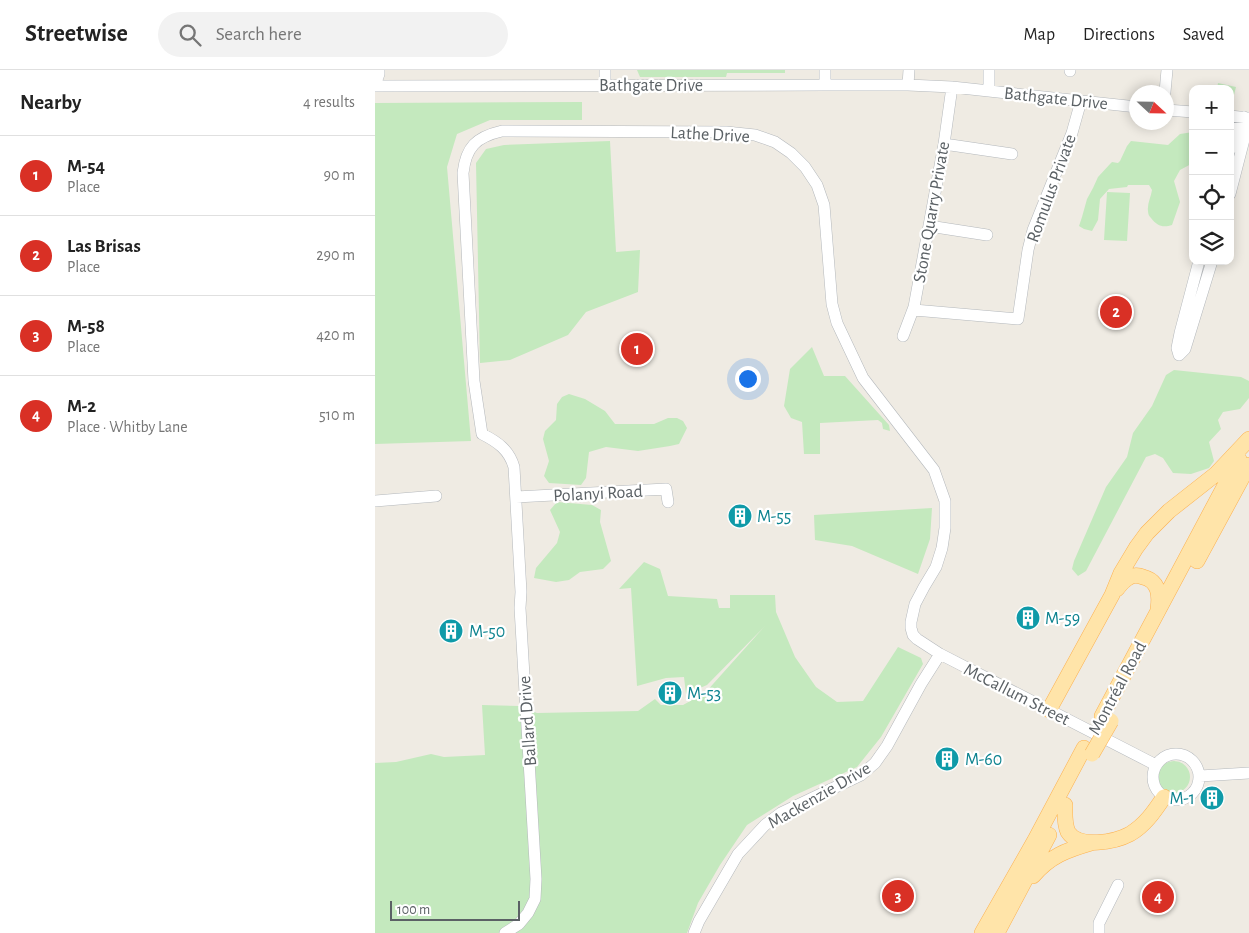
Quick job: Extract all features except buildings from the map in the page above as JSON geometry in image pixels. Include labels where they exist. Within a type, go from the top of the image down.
[{"type":"main road","points":[[1049,710],[1136,548],[1169,510],[1222,469],[1249,439]]},
{"type":"main road","name":"Montréal Road","points":[[1106,718],[1157,613],[1249,439]]},
{"type":"main road","name":"Montréal Road","points":[[981,933],[1088,751],[1249,465]]},
{"type":"main road","points":[[1112,595],[1129,577],[1146,577],[1154,583],[1159,596],[1157,613]]},
{"type":"main road","name":"Montréal Road","points":[[997,933],[1065,805],[1088,751]]},
{"type":"main road","points":[[1017,894],[1036,872],[1064,852],[1091,843],[1112,841],[1130,834],[1147,821],[1164,798]]},
{"type":"main road","points":[[1065,805],[1065,823],[1069,832],[1077,838],[1091,843]]},
{"type":"street","points":[[375,85],[379,70]]},
{"type":"street","points":[[605,70],[605,85]]},
{"type":"street","points":[[825,70],[825,84]]},
{"type":"street","points":[[908,85],[909,70]]},
{"type":"street","points":[[989,70],[989,90]]},
{"type":"street","points":[[1166,85],[1167,70]]},
{"type":"street","name":"Bathgate Drive","points":[[375,85],[908,85],[989,90],[1129,105]]},
{"type":"street","name":"Stone Quarry Private","points":[[903,336],[914,310],[944,144],[952,87]]},
{"type":"street","name":"Romulus Private","points":[[914,310],[1018,319],[1028,250],[1033,230],[1072,133],[1081,101]]},
{"type":"street","points":[[1174,111],[1189,112]]},
{"type":"street","points":[[1234,116],[1247,118]]},
{"type":"street","points":[[1234,138],[1238,127],[1247,118]]},
{"type":"street","points":[[1234,179],[1247,128],[1247,118]]},
{"type":"street","name":"Lathe Drive","points":[[516,497],[514,467],[511,456],[492,439],[482,434],[475,388],[463,173],[464,163],[473,144],[491,133],[502,131],[726,132],[755,135],[775,142],[791,153],[805,167],[817,185],[824,205],[832,304],[837,322],[863,378],[934,470],[944,496],[945,528],[942,548],[936,567],[915,604],[911,628]]},
{"type":"street","points":[[944,144],[1012,154]]},
{"type":"street","points":[[929,226],[987,235]]},
{"type":"street","points":[[1198,265],[1180,333],[1177,348],[1179,354],[1185,349],[1211,265]]},
{"type":"street","name":"Polanyi Road","points":[[516,497],[666,489],[668,502]]},
{"type":"street","points":[[375,501],[436,496]]},
{"type":"street","name":"Ballard Drive","points":[[505,933],[519,924],[528,913],[535,899],[536,879],[520,608],[521,592],[516,497]]},
{"type":"street","name":"McCallum Street","points":[[911,628],[913,635],[917,639],[940,654],[1156,766]]},
{"type":"street","name":"Mackenzie Drive","points":[[694,933],[737,854],[765,825],[781,813],[861,775],[875,763],[887,746],[940,654]]},
{"type":"street","points":[[1170,755],[1183,755],[1194,762],[1200,776],[1197,788],[1190,796],[1178,801],[1164,798],[1159,793],[1154,785],[1153,774],[1156,766],[1163,758],[1170,755]]},
{"type":"street","points":[[1200,776],[1249,772]]},
{"type":"street","points":[[1099,933],[1099,923],[1118,885]]},
{"type":"green space","points":[[637,70],[785,70],[785,73],[727,73],[726,77],[640,77]]},
{"type":"green space","points":[[582,102],[582,120],[490,120],[457,134],[447,167],[471,441],[375,444],[375,103]]},
{"type":"green space","points":[[1189,133],[1189,165],[1180,170],[1174,181],[1180,202],[1172,225],[1160,226],[1149,216],[1148,206],[1152,190],[1149,185],[1128,185],[1127,187],[1109,189],[1100,199],[1098,220],[1092,231],[1079,226],[1087,199],[1098,177],[1112,162],[1118,163],[1120,161],[1131,141],[1168,145],[1180,134]]},
{"type":"green space","points":[[610,141],[616,252],[640,250],[638,292],[586,312],[568,335],[510,360],[480,363],[476,163],[486,149],[504,145]]},
{"type":"green space","points":[[1107,192],[1130,193],[1127,241],[1104,240]]},
{"type":"green space","points":[[812,347],[824,376],[845,376],[889,425],[890,431],[883,429],[882,423],[878,420],[820,423],[820,454],[804,454],[802,422],[791,418],[784,406],[790,369]]},
{"type":"green space","points":[[1174,370],[1241,377],[1249,381],[1249,398],[1240,409],[1223,412],[1218,420],[1221,429],[1209,442],[1214,461],[1209,468],[1191,474],[1173,473],[1163,458],[1155,454],[1146,457],[1086,571],[1078,576],[1072,569],[1074,561],[1106,487],[1127,457],[1133,433],[1152,406],[1166,375]]},
{"type":"green space","points":[[569,394],[585,399],[605,411],[615,424],[654,424],[668,418],[677,418],[683,421],[687,428],[679,444],[638,451],[606,447],[589,452],[586,478],[581,485],[549,483],[544,476],[549,461],[543,439],[545,431],[556,420],[557,404],[562,397]]},
{"type":"green space","points":[[557,502],[592,505],[601,510],[600,522],[611,561],[603,569],[580,572],[569,580],[556,582],[534,578],[536,568],[557,543],[560,532],[550,510]]},
{"type":"green space","points":[[932,508],[930,539],[918,574],[852,546],[815,540],[814,515]]},
{"type":"green space","points":[[644,562],[660,569],[668,596],[717,599],[719,608],[730,608],[730,595],[775,595],[776,612],[795,657],[816,687],[837,702],[863,701],[898,647],[921,658],[923,664],[881,737],[857,767],[793,796],[747,825],[720,865],[698,903],[687,933],[375,933],[375,763],[396,762],[431,754],[444,757],[485,755],[482,705],[519,706],[537,713],[638,711],[655,699],[661,705],[683,705],[705,693],[765,626],[707,685],[686,694],[684,677],[666,678],[637,686],[631,588],[619,589]]},
{"type":"green space","points":[[1174,761],[1186,765],[1190,777],[1186,789],[1174,793],[1162,789],[1158,777],[1162,765]]},
{"type":"place","name":"Las Brisas","points":[[1116,312]]},
{"type":"place","name":"M-54","points":[[637,349]]},
{"type":"place","name":"M-55","points":[[740,516]]},
{"type":"place","name":"M-59","points":[[1028,618]]},
{"type":"place","name":"M-50","points":[[451,631]]},
{"type":"place","name":"M-53","points":[[670,693]]},
{"type":"place","name":"M-60","points":[[947,759]]},
{"type":"place","name":"M-1","points":[[1212,798]]},
{"type":"place","name":"M-58","points":[[898,896]]},
{"type":"place","name":"M-2","points":[[1158,897]]}]
